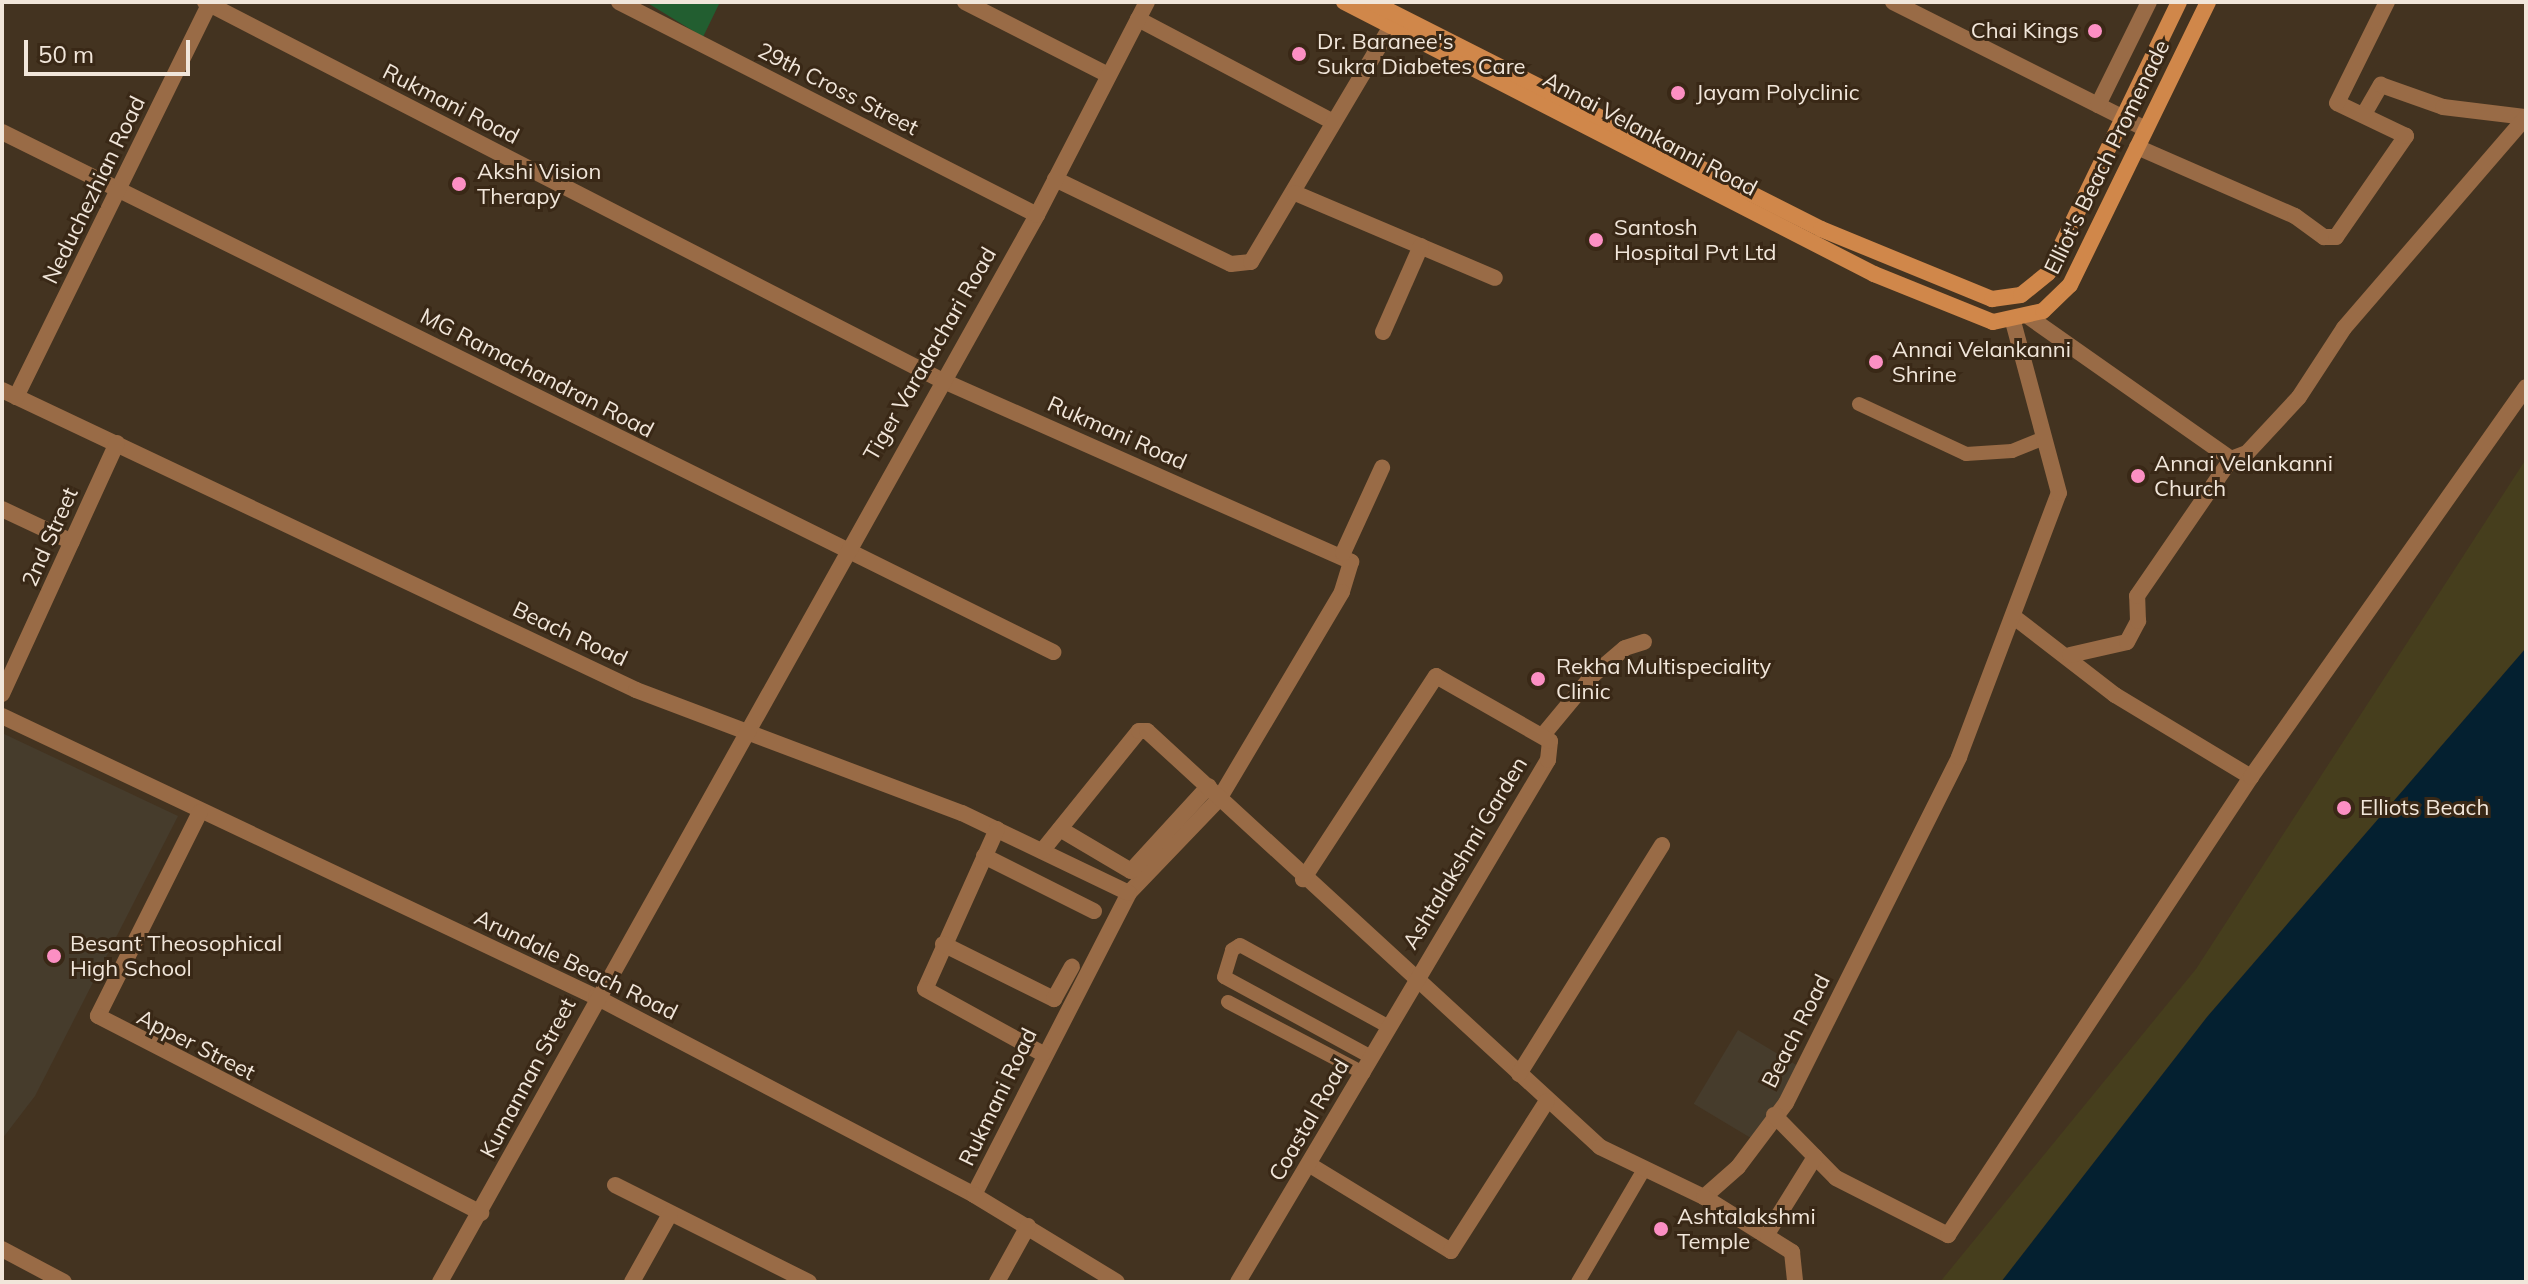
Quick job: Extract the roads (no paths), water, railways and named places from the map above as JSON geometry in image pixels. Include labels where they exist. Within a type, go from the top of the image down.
[{"type":"street","name":"29th Cross Street","points":[[619,2],[640,7],[1037,215]]},
{"type":"street","points":[[965,2],[1108,75]]},
{"type":"street","name":"Tiger Varadachari Road","points":[[747,726],[939,379],[1037,215],[1147,2]]},
{"type":"street","name":"Annai Velankanni Road","points":[[1344,2],[1394,20],[1972,317],[2021,319]]},
{"type":"street","name":"Annai Velankanni Road","points":[[1372,2],[1394,20]]},
{"type":"street","points":[[2098,105],[2149,2]]},
{"type":"street","name":"Elliot's Beach Promenade","points":[[2021,295],[2059,254],[2179,2]]},
{"type":"street","name":"Elliot's Beach Promenade","points":[[2021,319],[2070,285],[2208,2]]},
{"type":"street","points":[[2137,147],[2295,216],[2330,239],[2406,136],[2337,103],[2336,95],[2387,2]]},
{"type":"street","name":"Neduchezhian Road","points":[[9,394],[119,189],[208,3]]},
{"type":"street","name":"Rukmani Road","points":[[208,3],[939,379],[1343,553],[1351,574],[1214,793],[1129,893],[1043,1054],[974,1195]]},
{"type":"street","points":[[1897,3],[2145,129]]},
{"type":"street","points":[[1138,19],[1333,122]]},
{"type":"street","points":[[1055,179],[1242,265],[1295,193],[1394,20]]},
{"type":"street","points":[[2364,114],[2381,85],[2443,107],[2526,117]]},
{"type":"street","points":[[2070,655],[2127,642],[2138,621],[2137,596],[2231,459],[2247,453],[2299,397],[2344,328],[2526,117]]},
{"type":"street","name":"MG Ramachandran Road","points":[[2,132],[1053,652]]},
{"type":"street","points":[[1295,193],[1495,278]]},
{"type":"street","name":"Annai Velankanni Road","points":[[1806,231],[1955,288],[1992,299],[2021,295]]},
{"type":"street","points":[[1383,332],[1421,246]]},
{"type":"street","points":[[2021,319],[2231,459]]},
{"type":"street","name":"Beach Road","points":[[1704,1197],[1738,1167],[1774,1115],[1959,757],[2059,493],[2044,438],[2021,319]]},
{"type":"street","points":[[1774,1115],[1836,1178],[1948,1235],[2251,777],[2526,387]]},
{"type":"street","name":"Beach Road","points":[[9,394],[636,690],[747,726],[997,829],[1129,893]]},
{"type":"street","name":"2nd Street","points":[[2,694],[117,443]]},
{"type":"street","points":[[1343,553],[1382,468]]},
{"type":"street","points":[[2,509],[72,542]]},
{"type":"street","points":[[2014,617],[2070,655],[2115,695],[2251,777]]},
{"type":"street","points":[[1543,735],[1592,676],[1625,648],[1644,642]]},
{"type":"street","name":"Ashtalakshmi Garden","points":[[1303,879],[1436,676],[1543,735],[1548,760],[1414,978]]},
{"type":"street","name":"Arundale Beach Road","points":[[2,716],[596,997],[974,1195],[1117,1282]]},
{"type":"street","name":"Kumannan Street","points":[[440,1282],[481,1213],[596,997],[747,726]]},
{"type":"street","points":[[1042,851],[1139,731],[1154,735],[1303,879],[1547,1101],[1642,1173],[1704,1197],[1792,1252],[1795,1282]]},
{"type":"street","points":[[1060,829],[1131,871],[1214,793]]},
{"type":"street","name":"Apper Street","points":[[200,812],[98,1016],[481,1213]]},
{"type":"street","points":[[997,829],[925,981],[929,996],[1043,1054]]},
{"type":"street","points":[[1519,1074],[1662,845]]},
{"type":"street","points":[[984,856],[1094,911]]},
{"type":"street","points":[[1072,900],[1085,872]]},
{"type":"street","points":[[943,944],[1047,998],[1059,995],[1072,967]]},
{"type":"street","name":"Coastal Road","points":[[1238,1282],[1310,1165],[1414,978]]},
{"type":"street","points":[[1310,1165],[1451,1251],[1547,1101]]},
{"type":"street","points":[[1767,1234],[1815,1157]]},
{"type":"street","points":[[615,1185],[809,1282]]},
{"type":"street","points":[[632,1282],[670,1214]]},
{"type":"street","points":[[997,1282],[1028,1226]]},
{"type":"street","points":[[2,1249],[64,1282]]},
{"type":"lane","points":[[1859,404],[1966,454],[2012,451],[2044,438]]},
{"type":"lane","points":[[1371,1057],[1224,977],[1232,950],[1240,945],[1389,1027]]},
{"type":"lane","points":[[1228,1002],[1363,1073]]},
{"type":"lane","points":[[1578,1282],[1642,1173]]},
{"type":"water","points":[[2526,648],[2526,1282],[2001,1282],[2207,1017]]},
{"type":"place","name":"Chai Kings","points":[[2095,31]]},
{"type":"place","name":"Dr. Baranee's Sukra Diabetes Care","points":[[1299,54]]},
{"type":"place","name":"Jayam Polyclinic","points":[[1678,93]]},
{"type":"place","name":"Akshi Vision Therapy","points":[[459,184]]},
{"type":"place","name":"Santosh Hospital Pvt Ltd","points":[[1596,240]]},
{"type":"place","name":"Annai Velankanni Shrine","points":[[1876,362]]},
{"type":"place","name":"Annai Velankanni Church","points":[[2138,476]]},
{"type":"place","name":"Rekha Multispeciality Clinic","points":[[1538,679]]},
{"type":"place","name":"Elliots Beach","points":[[2344,808]]},
{"type":"place","name":"Besant Theosophical High School","points":[[54,956]]},
{"type":"place","name":"Ashtalakshmi Temple","points":[[1661,1229]]}]
